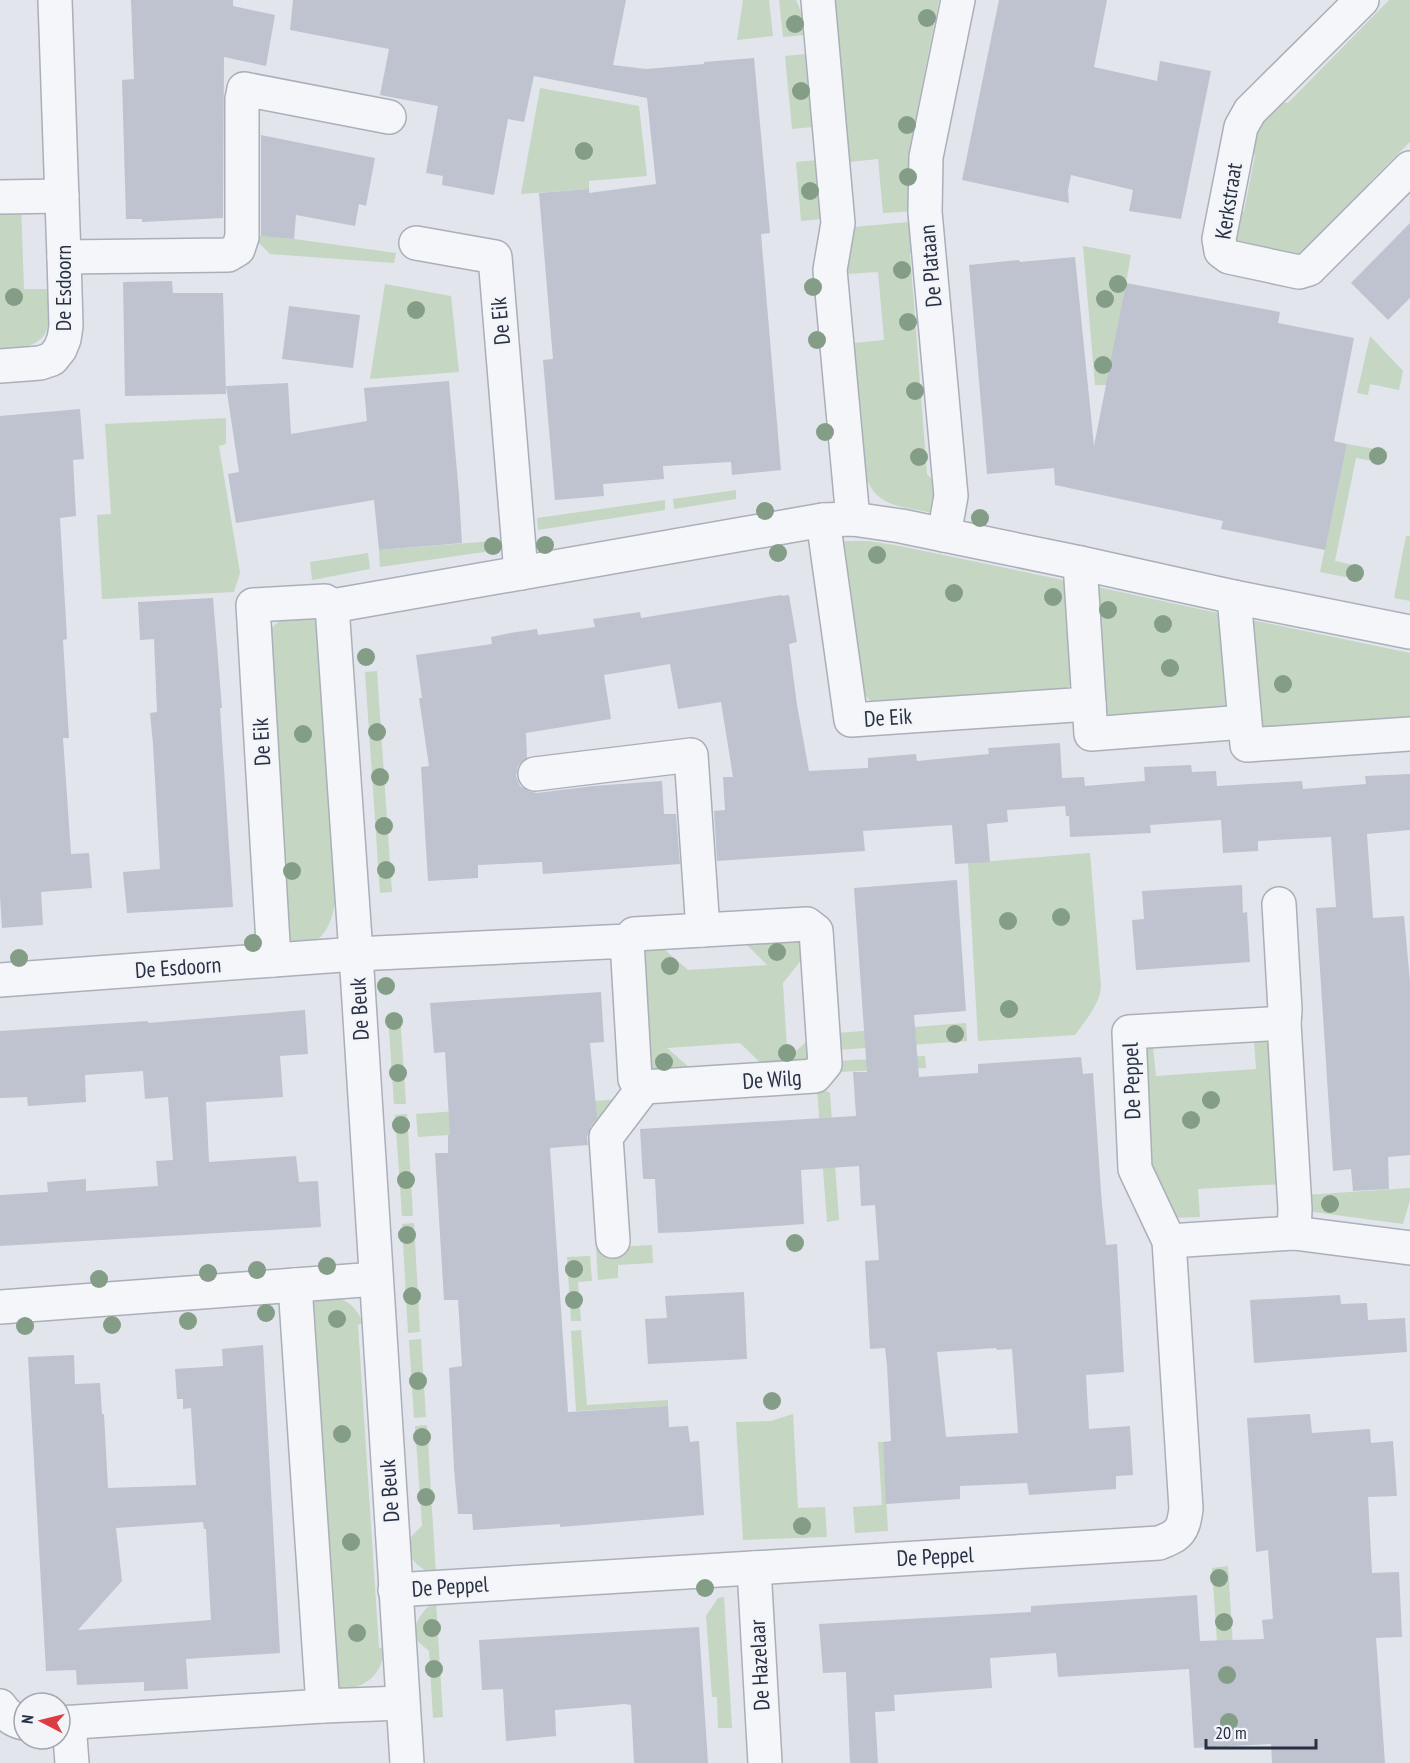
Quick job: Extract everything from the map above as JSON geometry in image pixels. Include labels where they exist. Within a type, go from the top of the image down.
[{"type":"street","name":"De Esdoorn","points":[[0,366],[40,363],[52,359],[60,349],[66,326],[56,0]]},
{"type":"street","points":[[818,0],[838,223],[830,270],[838,520]]},
{"type":"street","name":"De Plataan","points":[[945,535],[951,496],[925,212],[926,157],[958,0]]},
{"type":"street","name":"Kerkstraat","points":[[1362,0],[1250,111],[1241,127],[1219,239],[1221,251],[1229,257],[1299,273],[1309,269],[1410,168]]},
{"type":"street","points":[[64,257],[228,255],[238,249],[242,237],[242,99],[244,89],[389,117]]},
{"type":"street","points":[[0,197],[62,196]]},
{"type":"street","name":"De Eik","points":[[416,243],[495,257],[521,573]]},
{"type":"street","name":"De Eik","points":[[838,520],[851,720],[1089,704]]},
{"type":"street","name":"De Eik","points":[[274,960],[253,605],[325,600],[332,606],[838,520],[945,535],[1410,632]]},
{"type":"street","points":[[1080,563],[1091,734],[1244,722]]},
{"type":"street","points":[[1234,597],[1247,745],[1410,734]]},
{"type":"street","points":[[332,606],[356,954]]},
{"type":"street","points":[[535,774],[691,755],[703,930]]},
{"type":"street","points":[[1279,904],[1295,1209],[1294,1233]]},
{"type":"street","name":"De Wilg","points":[[356,954],[627,941],[634,934],[807,924],[816,931],[825,1064],[815,1076],[644,1087]]},
{"type":"street","points":[[613,1240],[606,1137],[644,1087],[635,1080],[627,941]]},
{"type":"street","name":"De Esdoorn","points":[[0,980],[356,954]]},
{"type":"street","name":"De Beuk","points":[[356,954],[406,1763]]},
{"type":"street","name":"De Peppel","points":[[395,1590],[1159,1543],[1170,1539],[1180,1532],[1185,1522],[1186,1509],[1170,1241],[1135,1169],[1129,1032],[1284,1023]]},
{"type":"street","points":[[1170,1241],[1294,1233],[1410,1248]]},
{"type":"street","points":[[0,1306],[376,1279]]},
{"type":"street","points":[[296,1284],[322,1706]]},
{"type":"street","name":"De Hazelaar","points":[[754,1568],[765,1763]]},
{"type":"street","points":[[72,1723],[402,1703]]},
{"type":"street","points":[[0,1706],[6,1715],[12,1718]]},
{"type":"green space","points":[[743,0],[769,0],[773,36],[737,40]]},
{"type":"green space","points":[[779,0],[796,0],[802,14],[804,35],[783,37]]},
{"type":"green space","points":[[834,0],[939,0],[909,152],[916,162],[916,211],[883,213],[878,159],[849,162]]},
{"type":"green space","points":[[1389,0],[1410,0],[1410,142],[1369,183],[1368,197],[1308,259],[1238,248],[1233,238],[1233,217],[1244,211],[1255,155],[1247,144],[1275,102],[1288,103]]},
{"type":"green space","points":[[806,54],[813,127],[792,129],[785,56]]},
{"type":"green space","points":[[540,88],[639,106],[647,176],[589,181],[589,189],[521,194]]},
{"type":"green space","points":[[817,160],[822,219],[801,221],[796,162]]},
{"type":"green space","points":[[0,205],[21,205],[24,289],[51,289],[49,318],[44,335],[29,345],[0,351]]},
{"type":"green space","points":[[918,221],[919,243],[910,253],[927,474],[941,488],[932,513],[891,504],[882,499],[869,484],[865,473],[853,343],[884,340],[878,272],[847,274],[855,227]]},
{"type":"green space","points":[[251,235],[396,253],[394,263],[270,254]]},
{"type":"green space","points":[[1083,246],[1131,255],[1107,385],[1095,385]]},
{"type":"green space","points":[[385,284],[451,296],[459,372],[370,379]]},
{"type":"green space","points":[[1370,336],[1403,371],[1399,390],[1370,384],[1368,395],[1357,393]]},
{"type":"green space","points":[[226,418],[226,444],[219,446],[240,573],[234,592],[102,599],[97,515],[111,514],[105,424]]},
{"type":"green space","points":[[1347,444],[1387,451],[1384,463],[1356,458],[1335,561],[1362,567],[1360,580],[1320,572]]},
{"type":"green space","points":[[736,490],[736,499],[674,509],[673,499]]},
{"type":"green space","points":[[665,500],[665,510],[538,530],[537,518]]},
{"type":"green space","points":[[1406,536],[1410,536],[1410,601],[1394,598]]},
{"type":"green space","points":[[505,540],[505,549],[380,567],[379,550]]},
{"type":"green space","points":[[838,541],[869,541],[900,546],[1068,581],[1075,679],[1059,692],[873,703],[864,695],[860,683]]},
{"type":"green space","points":[[368,553],[370,569],[312,580],[310,562]]},
{"type":"green space","points":[[1093,586],[1227,615],[1229,703],[1224,711],[1116,718],[1107,713],[1102,705]]},
{"type":"green space","points":[[318,613],[335,901],[330,922],[318,939],[305,946],[285,947],[268,632],[284,619]]},
{"type":"green space","points":[[1247,619],[1410,653],[1410,723],[1270,731],[1260,723]]},
{"type":"green space","points":[[377,671],[392,892],[380,893],[365,672]]},
{"type":"green space","points":[[1090,853],[1101,987],[1098,1000],[1091,1012],[1075,1035],[978,1041],[968,863]]},
{"type":"green space","points":[[741,939],[797,941],[804,945],[807,953],[783,983],[787,1049],[793,1054],[813,1035],[810,1056],[803,1065],[768,1070],[740,1043],[667,1048],[697,1074],[656,1074],[650,1070],[640,945],[658,944],[688,970],[767,965]]},
{"type":"green space","points":[[400,1014],[406,1104],[394,1104],[388,1015]]},
{"type":"green space","points":[[966,1023],[967,1041],[837,1050],[837,1033]]},
{"type":"green space","points":[[1263,1040],[1269,1043],[1282,1184],[1198,1189],[1200,1217],[1169,1218],[1145,1165],[1141,1054],[1153,1047],[1156,1076],[1256,1069],[1254,1041]]},
{"type":"green space","points":[[925,1056],[926,1068],[838,1072],[837,1061]]},
{"type":"green space","points":[[817,1089],[830,1093],[839,1220],[827,1222]]},
{"type":"green space","points":[[621,1099],[600,1125],[418,1137],[416,1114]]},
{"type":"green space","points":[[407,1114],[413,1216],[402,1216],[395,1115]]},
{"type":"green space","points":[[1410,1188],[1410,1200],[1403,1224],[1306,1211],[1305,1195]]},
{"type":"green space","points":[[414,1223],[420,1332],[408,1333],[402,1224]]},
{"type":"green space","points":[[652,1245],[653,1263],[618,1265],[618,1278],[598,1280],[596,1248]]},
{"type":"green space","points":[[590,1256],[592,1281],[578,1282],[581,1321],[571,1321],[567,1257]]},
{"type":"green space","points":[[333,1296],[352,1306],[363,1323],[358,1325],[379,1648],[384,1648],[379,1668],[368,1681],[352,1688],[332,1691],[307,1298]]},
{"type":"green space","points":[[581,1330],[587,1405],[668,1400],[668,1406],[576,1411],[571,1331]]},
{"type":"green space","points":[[421,1339],[426,1417],[414,1418],[409,1340]]},
{"type":"green space","points":[[793,1414],[798,1508],[825,1507],[827,1537],[743,1540],[736,1422],[771,1421]]},
{"type":"green space","points":[[427,1425],[436,1576],[415,1563],[407,1547],[411,1537],[422,1526],[415,1426]]},
{"type":"green space","points":[[878,1442],[883,1442],[888,1531],[855,1533],[853,1507],[882,1505]]},
{"type":"green space","points":[[1228,1566],[1239,1745],[1224,1747],[1212,1568]]},
{"type":"green space","points":[[724,1597],[732,1728],[718,1728],[717,1697],[712,1697],[706,1616],[718,1598]]},
{"type":"green space","points":[[436,1601],[443,1717],[433,1718],[429,1651],[414,1638],[420,1617]]},
{"type":"building","points":[[131,0],[233,0],[233,6],[275,15],[266,66],[224,57],[223,218],[142,222],[142,219],[126,219],[122,80],[134,79]]},
{"type":"building","points":[[293,0],[626,0],[613,65],[646,69],[754,58],[770,233],[761,234],[781,470],[732,475],[731,462],[663,466],[664,479],[603,484],[604,496],[555,500],[543,360],[553,359],[539,193],[589,189],[589,193],[656,184],[647,98],[534,76],[524,122],[508,119],[494,195],[442,185],[443,176],[426,173],[438,106],[380,95],[389,49],[290,30]]},
{"type":"building","points":[[999,0],[1107,0],[1094,67],[1157,81],[1160,61],[1211,71],[1181,219],[1129,211],[1133,190],[1071,175],[1068,190],[1069,203],[962,180]]},
{"type":"building","points":[[261,135],[375,158],[366,206],[359,204],[355,226],[296,215],[294,239],[261,236]]},
{"type":"building","points":[[1410,223],[1410,298],[1388,320],[1351,283]]},
{"type":"building","points":[[1075,257],[1094,446],[1126,283],[1280,312],[1278,323],[1354,338],[1334,441],[1347,444],[1325,550],[1221,529],[1223,521],[1055,485],[1054,468],[987,474],[969,265]]},
{"type":"building","points":[[172,281],[173,293],[223,293],[226,394],[125,396],[123,282]]},
{"type":"building","points":[[289,306],[360,315],[353,368],[282,359]]},
{"type":"building","points":[[449,381],[462,543],[379,550],[374,500],[236,523],[228,474],[239,472],[226,386],[288,383],[291,434],[367,421],[364,388]]},
{"type":"building","points":[[80,409],[84,459],[73,460],[76,516],[60,518],[67,639],[63,640],[69,738],[63,738],[71,854],[89,853],[92,888],[41,892],[43,925],[2,928],[0,897],[0,416]]},
{"type":"building","points":[[789,595],[797,642],[789,644],[809,771],[868,768],[868,758],[916,754],[917,761],[989,754],[988,748],[1060,743],[1062,778],[1084,777],[1085,786],[1145,781],[1144,767],[1191,765],[1192,772],[1216,771],[1217,786],[1302,781],[1303,789],[1366,784],[1365,776],[1410,774],[1410,830],[1367,834],[1373,918],[1404,916],[1410,982],[1410,1155],[1388,1157],[1389,1189],[1353,1191],[1351,1169],[1333,1171],[1316,908],[1336,907],[1331,837],[1258,841],[1258,851],[1223,853],[1221,820],[1150,825],[1151,833],[1070,837],[1069,816],[1066,816],[1065,806],[1007,810],[1008,822],[987,824],[990,862],[955,864],[952,825],[863,831],[865,851],[717,861],[714,811],[725,810],[723,777],[733,777],[721,702],[678,709],[670,664],[604,675],[611,719],[526,733],[527,758],[518,766],[516,776],[520,786],[537,793],[662,781],[664,814],[676,814],[680,864],[543,874],[542,862],[478,865],[478,878],[428,881],[421,767],[429,766],[419,698],[422,698],[416,655],[492,644],[491,637],[510,633],[537,629],[538,635],[595,627],[593,619],[640,612],[641,618]]},
{"type":"building","points":[[213,598],[222,708],[220,708],[233,907],[127,913],[123,872],[160,869],[150,713],[157,712],[154,639],[140,640],[138,602]]},
{"type":"building","points":[[957,880],[966,1011],[914,1015],[919,1077],[978,1073],[978,1064],[1081,1057],[1083,1074],[1093,1073],[1106,1245],[1117,1244],[1124,1372],[1086,1375],[1089,1429],[1130,1426],[1133,1475],[1116,1476],[1116,1489],[1029,1495],[1027,1483],[960,1486],[960,1499],[886,1504],[883,1442],[891,1441],[887,1365],[885,1348],[870,1349],[865,1261],[879,1260],[875,1205],[861,1206],[859,1166],[801,1170],[804,1224],[658,1233],[655,1179],[643,1179],[640,1129],[856,1116],[853,1072],[867,1072],[854,888]],"holes":[[[996,1348],[997,1350],[1012,1349],[1018,1433],[946,1437],[937,1352]]]},
{"type":"building","points":[[1242,885],[1243,913],[1247,912],[1250,962],[1136,970],[1132,920],[1144,919],[1142,891]]},
{"type":"building","points":[[601,992],[604,1042],[590,1043],[597,1118],[587,1137],[588,1145],[550,1148],[568,1412],[668,1406],[669,1427],[688,1426],[690,1442],[699,1441],[704,1515],[560,1527],[560,1524],[473,1530],[472,1514],[458,1514],[454,1469],[449,1368],[462,1366],[458,1300],[444,1300],[435,1153],[448,1153],[448,1135],[450,1135],[445,1052],[434,1053],[430,1003]]},
{"type":"building","points":[[305,1010],[308,1054],[280,1056],[283,1097],[206,1102],[209,1162],[296,1156],[299,1182],[318,1181],[321,1227],[0,1246],[0,1195],[48,1192],[47,1182],[86,1179],[86,1191],[158,1186],[156,1161],[173,1160],[168,1097],[145,1099],[143,1071],[85,1075],[86,1102],[28,1106],[27,1097],[0,1098],[0,1031],[148,1021],[148,1023]]},
{"type":"building","points":[[744,1292],[747,1359],[648,1364],[645,1319],[667,1318],[665,1296]]},
{"type":"building","points":[[1340,1295],[1341,1304],[1367,1303],[1368,1320],[1405,1318],[1407,1352],[1254,1363],[1250,1300]]},
{"type":"building","points":[[263,1345],[280,1653],[186,1659],[188,1689],[144,1691],[144,1682],[77,1685],[76,1670],[46,1671],[28,1357],[74,1355],[75,1384],[100,1383],[108,1488],[196,1485],[191,1408],[183,1409],[183,1399],[177,1399],[175,1369],[223,1366],[222,1349]],"holes":[[[203,1522],[204,1529],[206,1529],[211,1620],[78,1630],[122,1581],[116,1528]]]},
{"type":"building","points":[[1310,1414],[1312,1433],[1370,1429],[1371,1443],[1393,1441],[1397,1496],[1368,1497],[1372,1573],[1399,1572],[1402,1637],[1376,1638],[1385,1763],[1272,1763],[1271,1744],[1194,1748],[1189,1669],[1058,1677],[1056,1653],[990,1658],[992,1688],[894,1695],[895,1711],[875,1712],[878,1763],[850,1763],[846,1672],[823,1673],[819,1624],[1031,1612],[1031,1606],[1197,1595],[1200,1641],[1264,1639],[1262,1620],[1273,1619],[1268,1550],[1256,1552],[1247,1418]]},
{"type":"building","points":[[699,1627],[708,1763],[634,1763],[631,1705],[625,1704],[555,1710],[556,1736],[506,1741],[503,1689],[482,1690],[479,1640]]}]
